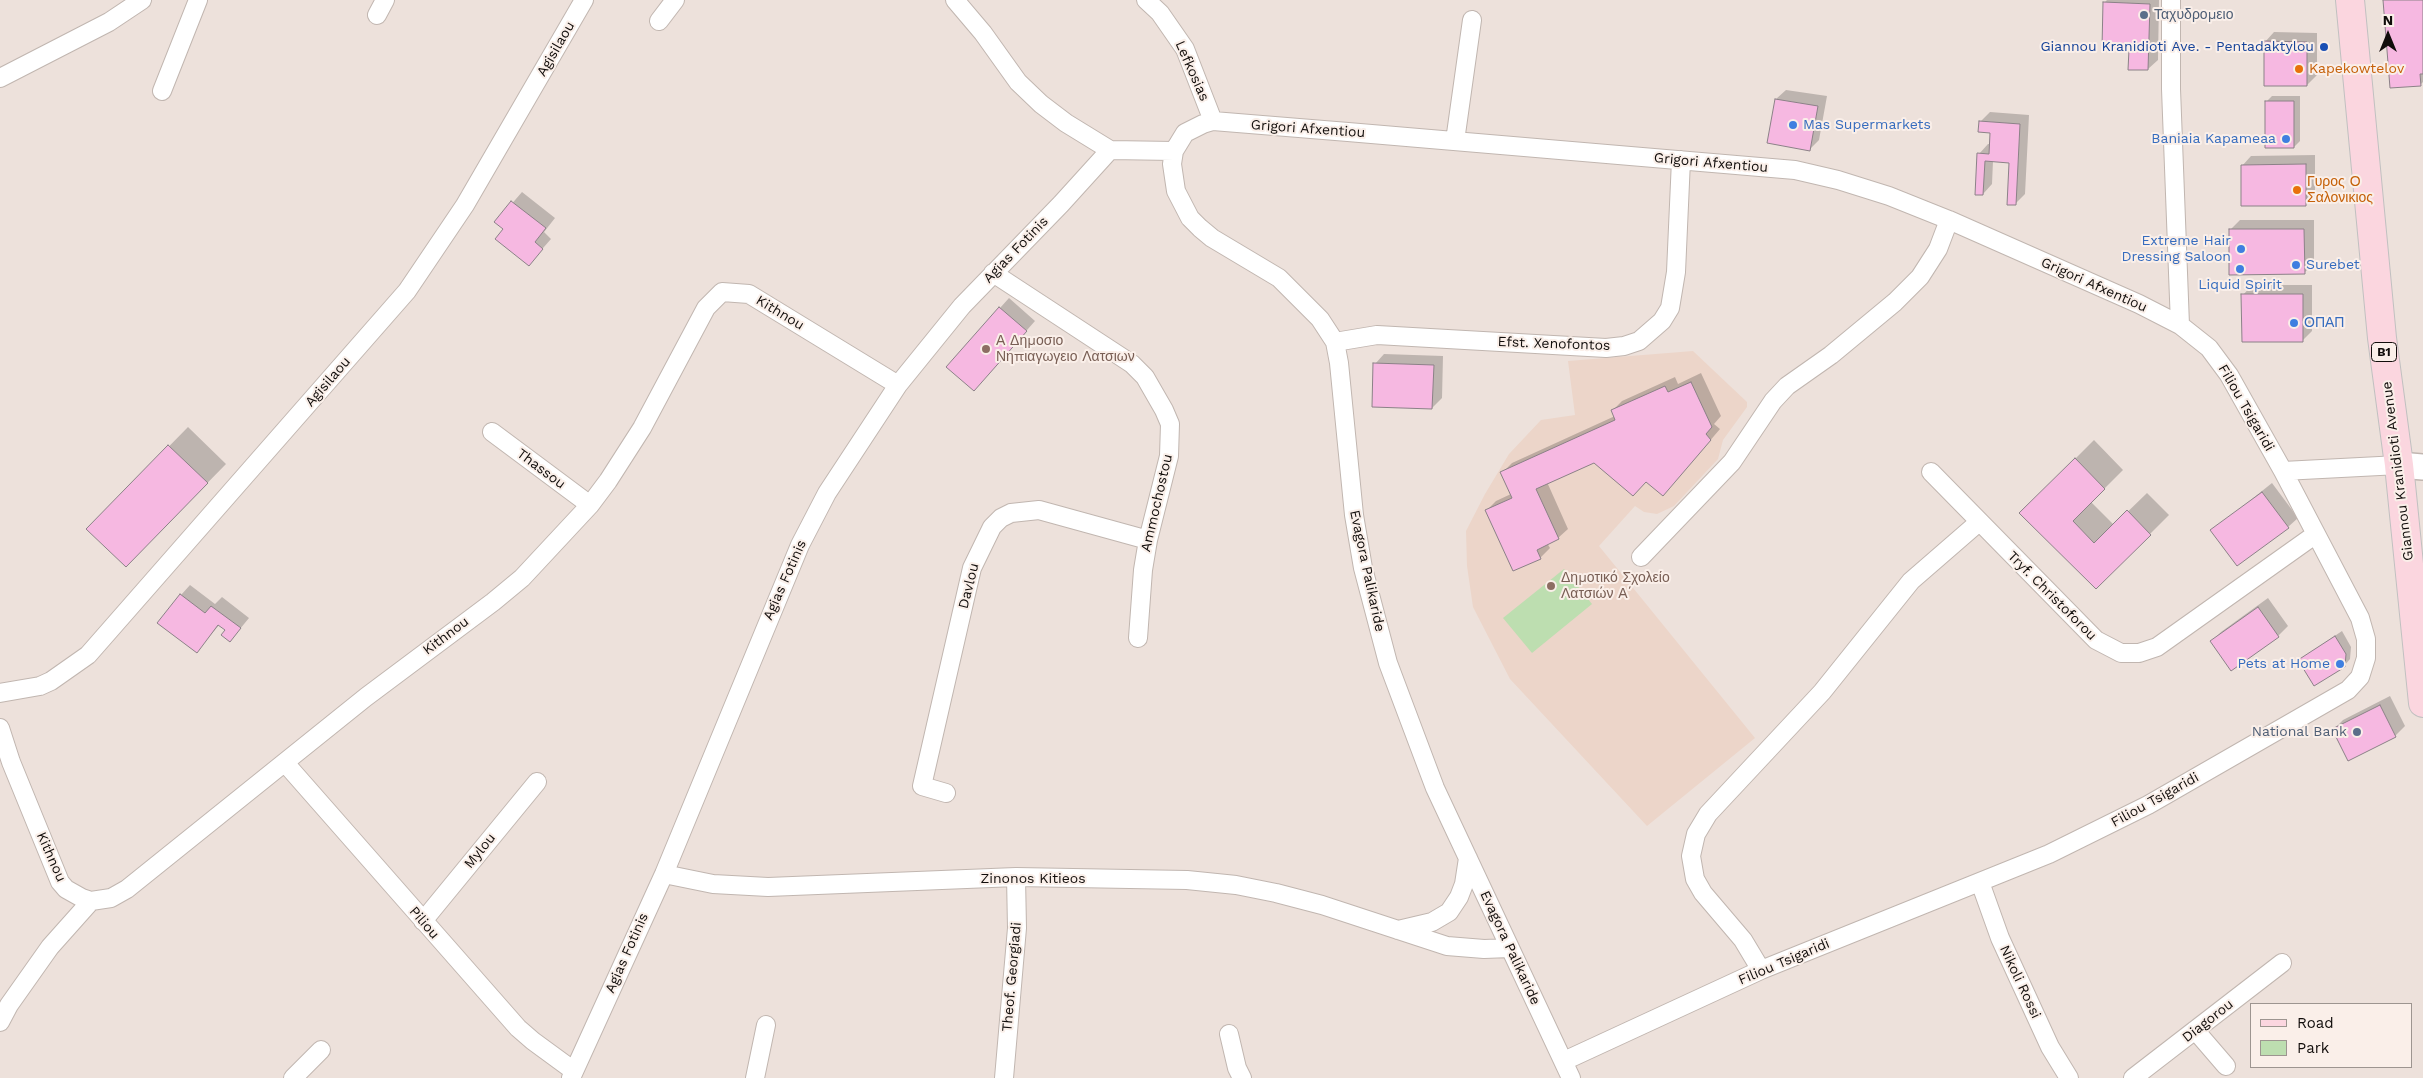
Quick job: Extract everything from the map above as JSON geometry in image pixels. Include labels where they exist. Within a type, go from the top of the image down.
[{"type":"main road","name":"Giannou Kranidioti Avenue","points":[[2350,0],[2382,338],[2411,466],[2423,703]]},
{"type":"street","points":[[0,78],[110,22],[142,0]]},
{"type":"street","points":[[162,91],[198,0]]},
{"type":"street","name":"Agisilaou","points":[[0,693],[40,686],[51,681],[88,655],[407,292],[465,205],[584,0]]},
{"type":"street","points":[[660,22],[675,0]]},
{"type":"street","points":[[955,0],[983,33],[1018,82],[1041,104],[1066,123],[1110,150],[1174,151],[1185,134],[1194,128],[1213,122]]},
{"type":"street","name":"Lefkosias","points":[[1146,0],[1160,14],[1185,49],[1213,122]]},
{"type":"street","points":[[2171,0],[2171,89],[2180,325]]},
{"type":"street","points":[[1455,141],[1472,20]]},
{"type":"street","name":"Grigori Afxentiou","points":[[1213,122],[1795,170],[1838,180],[1889,196],[1949,220],[2140,304],[2180,325]]},
{"type":"street","name":"Agias Fotinis","points":[[572,1074],[664,874],[800,545],[827,493],[898,386],[962,306],[1061,204],[1110,150]]},
{"type":"street","name":"Evagora Palikaride","points":[[1174,151],[1172,164],[1176,191],[1190,218],[1212,238],[1261,266],[1295,292],[1320,319],[1335,342],[1339,364],[1343,421],[1354,515],[1375,618],[1388,663],[1404,710],[1435,788],[1571,1078]]},
{"type":"street","name":"Efst. Xenofontos","points":[[1335,342],[1377,336],[1606,348],[1624,346],[1639,341],[1662,321],[1670,308],[1676,272],[1681,160]]},
{"type":"street","points":[[1641,557],[1732,462],[1773,402],[1787,386],[1831,356],[1895,302],[1920,277],[1938,249],[1949,220]]},
{"type":"street","name":"Ammochostou","points":[[993,273],[1132,364],[1145,377],[1156,393],[1170,424],[1169,456],[1148,540],[1143,570],[1138,638]]},
{"type":"street","name":"Kithnou","points":[[0,728],[11,762],[60,882],[73,894],[91,901],[110,898],[127,889],[286,764],[366,697],[508,590],[549,551],[590,505],[642,428],[706,308],[722,292],[749,294],[898,386]]},
{"type":"street","name":"Filiou Tsigaridi","points":[[1564,1061],[1761,970],[2049,854],[2113,824],[2340,695],[2360,677],[2366,658],[2364,630],[2360,618],[2283,471],[2229,376],[2209,348],[2180,325]]},
{"type":"street","name":"Thassou","points":[[492,432],[590,505]]},
{"type":"street","points":[[2283,471],[2411,466]]},
{"type":"street","name":"Tryf. Christoforou","points":[[1931,472],[2096,640],[2111,649],[2130,654],[2157,647],[2316,534]]},
{"type":"street","name":"Davlou","points":[[946,793],[922,786],[972,568],[992,527],[1001,518],[1011,513],[1039,510],[1148,540]]},
{"type":"street","points":[[1761,970],[1742,940],[1703,893],[1695,879],[1691,856],[1696,834],[1708,814],[1822,692],[1911,581],[1979,522]]},
{"type":"street","name":"Piliou","points":[[286,764],[518,1028],[572,1074]]},
{"type":"street","name":"Mylou","points":[[422,921],[537,782]]},
{"type":"street","points":[[1398,930],[1432,922],[1449,912],[1459,897],[1464,884],[1468,858]]},
{"type":"street","name":"Zinonos Kitieos","points":[[664,874],[713,884],[768,887],[1016,877],[1187,880],[1236,885],[1322,905],[1447,946],[1484,949],[1510,948]]},
{"type":"street","name":"Theof. Georgiadi","points":[[1004,1078],[1018,928],[1016,877]]},
{"type":"street","name":"Nikoli Rossi","points":[[1980,882],[2000,938],[2050,1047],[2069,1078]]},
{"type":"street","points":[[0,1022],[9,1005],[50,947],[91,901]]},
{"type":"street","name":"Diagorou","points":[[2133,1078],[2282,963]]},
{"type":"street","points":[[755,1078],[766,1025]]},
{"type":"street","points":[[2195,1030],[2226,1066]]},
{"type":"street","points":[[1229,1034],[1237,1068],[1242,1078]]},
{"type":"street","points":[[293,1078],[321,1050]]},
{"type":"shaded area","name":"Δημοτικό Σχολείο Λατσιών Α΄","points":[[1693,351],[1747,402],[1747,407],[1723,440],[1718,459],[1674,506],[1657,514],[1644,512],[1635,506],[1599,546],[1755,738],[1647,826],[1510,679],[1473,607],[1467,566],[1466,531],[1509,454],[1541,420],[1575,415],[1568,361]]},
{"type":"green space","points":[[1564,569],[1592,604],[1532,653],[1503,618]]},
{"type":"building","points":[[2383,0],[2423,0],[2423,74],[2420,74],[2421,86],[2390,88]]},
{"type":"building","points":[[2103,2],[2150,4],[2148,70],[2128,70],[2129,49],[2102,48]]},
{"type":"building","points":[[2264,41],[2307,42],[2307,86],[2264,86]]},
{"type":"building","name":"Mas Supermarkets","points":[[1775,99],[1818,106],[1810,151],[1767,143]]},
{"type":"building","points":[[2265,101],[2294,101],[2294,148],[2265,148]]},
{"type":"building","points":[[1979,121],[2020,124],[2016,205],[2007,205],[2009,163],[1985,161],[1983,195],[1975,195],[1977,153],[1989,154],[1990,133],[1978,132]]},
{"type":"building","points":[[2306,164],[2306,206],[2241,206],[2241,165]]},
{"type":"building","points":[[511,201],[546,228],[535,242],[543,249],[529,266],[495,239],[503,229],[494,222]]},
{"type":"building","points":[[2229,229],[2304,229],[2305,274],[2229,275]]},
{"type":"building","points":[[2241,294],[2303,294],[2303,342],[2242,342]]},
{"type":"building","name":"Α Δημοσιο Νηπιαγωγειο Λατσιων","points":[[999,307],[1027,331],[974,391],[946,367]]},
{"type":"building","points":[[1373,363],[1434,365],[1432,409],[1372,407]]},
{"type":"building","points":[[1691,382],[1712,427],[1706,434],[1711,440],[1663,496],[1646,482],[1633,496],[1594,463],[1536,489],[1559,539],[1537,550],[1541,559],[1513,571],[1485,510],[1512,498],[1500,472],[1615,420],[1611,410],[1665,386],[1668,392]]},
{"type":"building","points":[[168,445],[208,483],[126,567],[86,529]]},
{"type":"building","points":[[2075,458],[2105,489],[2073,521],[2094,543],[2127,510],[2151,535],[2096,589],[2019,513]]},
{"type":"building","points":[[2262,492],[2289,528],[2237,566],[2210,530]]},
{"type":"building","points":[[180,594],[205,613],[211,606],[241,628],[230,642],[221,635],[225,630],[218,625],[197,653],[157,623]]},
{"type":"building","points":[[2258,607],[2279,637],[2231,671],[2210,641]]},
{"type":"building","points":[[2335,636],[2346,654],[2345,667],[2314,686],[2298,660]]},
{"type":"building","points":[[2380,705],[2396,737],[2348,761],[2332,729]]},
{"type":"place","name":"Ταχυδρομειο","points":[[2144,15]]},
{"type":"place","name":"Giannou Kranidioti Ave. - Pentadaktylou","points":[[2324,47]]},
{"type":"place","name":"Kapekowtelov","points":[[2299,69]]},
{"type":"place","name":"Mas Supermarkets","points":[[1793,125]]},
{"type":"place","name":"Baniaia Kapameaa","points":[[2286,139]]},
{"type":"place","name":"Γυρος Ο Σαλονικιος","points":[[2297,190]]},
{"type":"place","name":"Extreme Hair Dressing Saloon","points":[[2241,249]]},
{"type":"place","name":"Surebet","points":[[2296,265]]},
{"type":"place","name":"Liquid Spirit","points":[[2240,269]]},
{"type":"place","name":"ΟΠΑΠ","points":[[2294,323]]},
{"type":"place","name":"Α Δημοσιο Νηπιαγωγειο Λατσιων","points":[[986,349]]},
{"type":"place","name":"Δημοτικό Σχολείο Λατσιών Α΄","points":[[1551,586]]},
{"type":"place","name":"Pets at Home","points":[[2340,664]]},
{"type":"place","name":"National Bank","points":[[2357,732]]}]
